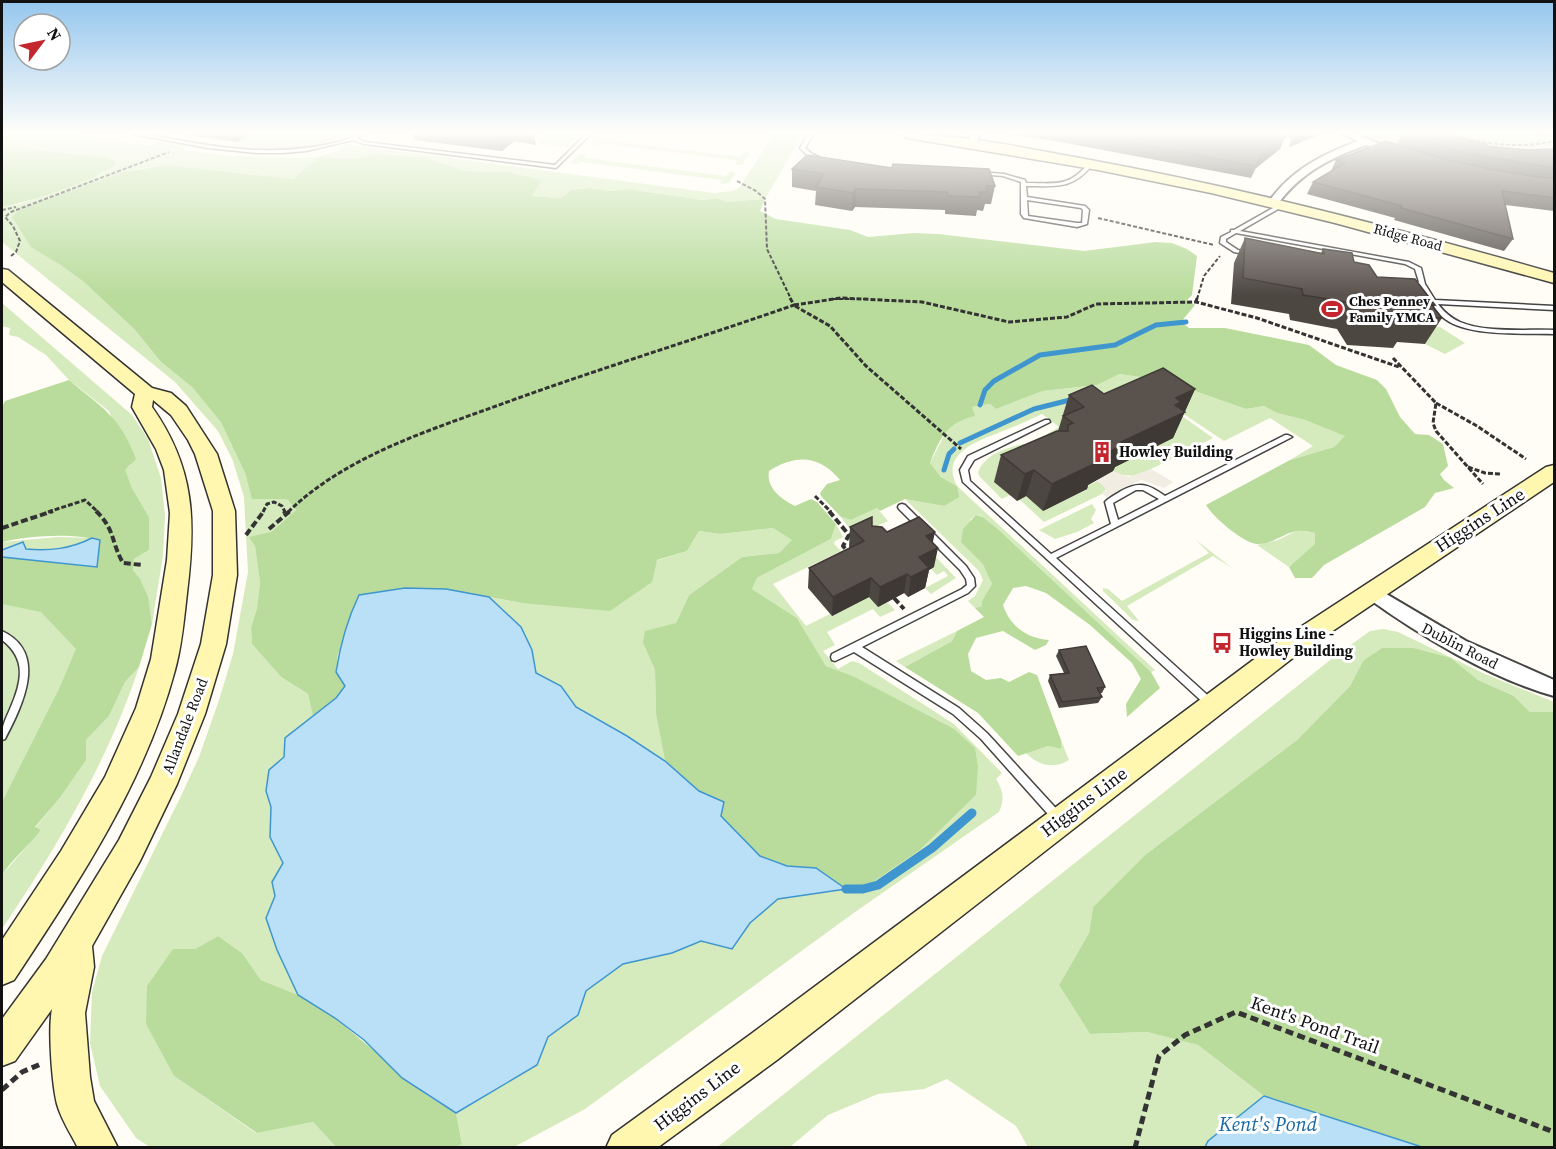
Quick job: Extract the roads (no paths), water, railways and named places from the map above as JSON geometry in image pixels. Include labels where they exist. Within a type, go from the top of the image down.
[{"type":"street","name":"Ridge Road","points":[[1201,188],[1278,204],[1554,278]]},
{"type":"street","points":[[1278,204],[1284,188]]},
{"type":"street","name":"Allandale Road","points":[[2,274],[145,392],[166,398],[188,423],[211,464],[225,521],[225,574],[220,615],[204,677],[184,734],[126,856],[75,944],[2,1048]]},
{"type":"street","points":[[2,968],[63,876],[98,816],[126,762],[162,669],[178,571],[182,510],[175,467],[165,442],[142,407],[145,392]]},
{"type":"street","name":"Higgins Line","points":[[625,1148],[764,1047],[1285,650],[1554,472]]},
{"type":"street","name":"Dublin Road","points":[[1371,591],[1417,624],[1450,642],[1511,672],[1554,688]]},
{"type":"street","points":[[75,944],[77,967],[68,1014],[72,1077],[76,1105],[99,1148]]},
{"type":"lane","points":[[1025,188],[1024,214],[1029,219],[1084,224],[1086,210],[1076,204],[1026,198]]},
{"type":"lane","points":[[1256,256],[1236,251],[1223,243],[1223,238],[1278,204]]},
{"type":"lane","points":[[1233,231],[1403,261],[1418,268],[1422,284],[1448,318],[1471,327],[1554,332]]},
{"type":"lane","points":[[1400,280],[1422,284]]},
{"type":"lane","points":[[1434,302],[1554,308]]},
{"type":"lane","points":[[1047,422],[971,458],[964,470],[967,482],[1212,705]]},
{"type":"lane","points":[[1026,432],[1036,439]]},
{"type":"lane","points":[[1050,558],[1288,437]]},
{"type":"lane","points":[[1116,525],[1109,502],[1138,486],[1150,489],[1165,500]]},
{"type":"lane","points":[[835,657],[965,591],[970,586],[970,578],[963,568],[913,525],[902,507]]},
{"type":"lane","points":[[2,635],[10,640],[26,668],[24,683],[14,712],[2,736]]},
{"type":"lane","points":[[854,647],[956,711],[984,736],[1060,820]]},
{"type":"water","points":[[92,538],[100,540],[97,567],[2,557],[2,550],[23,542],[26,549],[43,550],[68,547]]},
{"type":"water","points":[[405,588],[446,589],[489,597],[521,627],[532,650],[536,673],[561,686],[576,707],[665,761],[699,791],[724,802],[721,816],[760,856],[787,866],[816,868],[846,889],[778,899],[750,923],[732,949],[701,941],[672,953],[623,964],[586,991],[578,1015],[548,1037],[537,1065],[456,1113],[402,1078],[364,1040],[335,1018],[298,995],[277,950],[266,918],[275,896],[272,882],[283,863],[270,837],[271,807],[266,791],[269,770],[284,757],[285,738],[336,698],[345,686],[336,672],[345,632],[359,595]]},
{"type":"water","name":"Kent's Pond","points":[[1264,1096],[1422,1147],[1205,1147],[1208,1141]]},
{"type":"waterway","points":[[980,405],[985,390],[994,381],[1040,355],[1115,345],[1156,325],[1186,322]]},
{"type":"waterway","points":[[960,443],[1034,409],[1074,399]]},
{"type":"waterway","points":[[944,470],[949,454],[954,449]]},
{"type":"waterway","points":[[846,889],[863,889],[878,885],[932,848],[972,813]]},
{"type":"place","name":"Ches Penney Family YMCA","points":[[1332,309]]},
{"type":"place","name":"Howley Building","points":[[1102,452]]},
{"type":"place","name":"Higgins Line - Howley Building","points":[[1222,643]]}]
